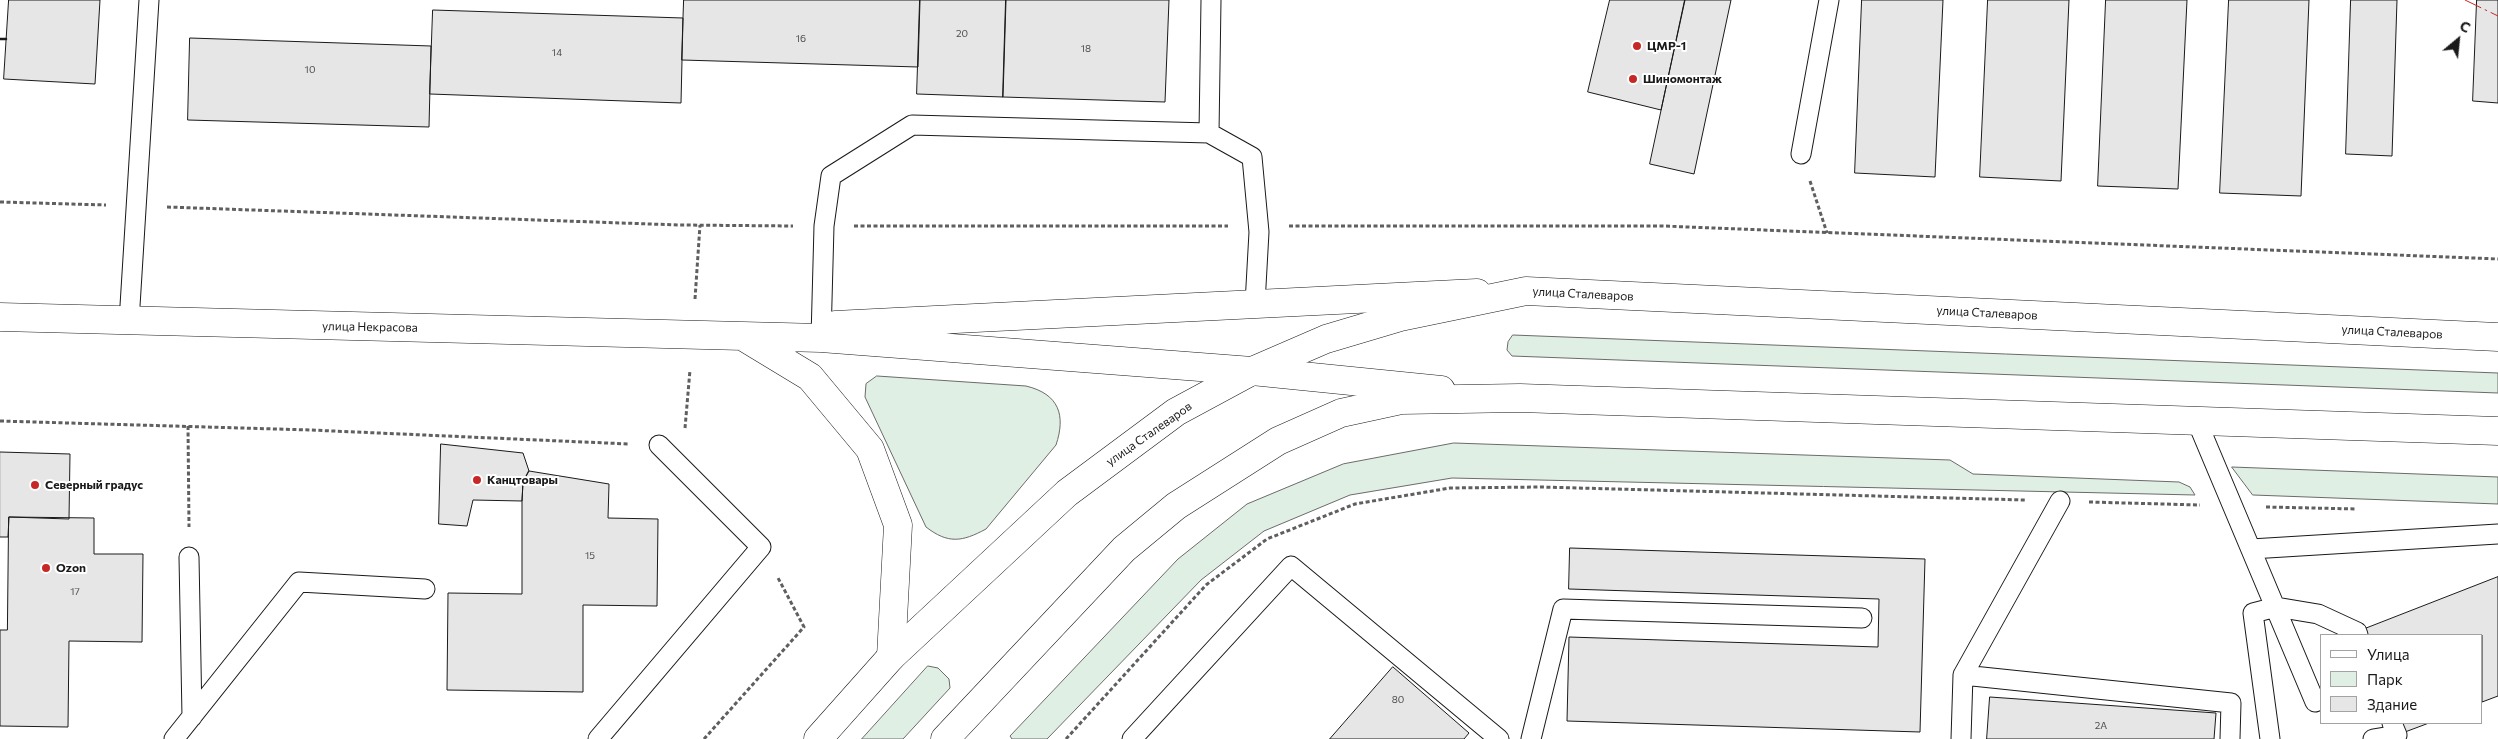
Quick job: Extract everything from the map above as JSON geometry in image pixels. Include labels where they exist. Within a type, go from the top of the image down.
[{"type":"main road","points":[[822,332],[1255,304],[1526,291]]},
{"type":"main road","name":"улица Сталеваров","points":[[818,739],[891,657],[1067,493],[1176,412],[1252,371],[1326,339],[1400,317],[1526,291],[2498,337]]},
{"type":"main road","name":"улица Некрасова","points":[[0,317],[130,322],[741,335],[822,332]]},
{"type":"main road","points":[[822,332],[1252,371],[1520,398]]},
{"type":"main road","points":[[741,335],[810,376],[870,448],[898,525],[891,657]]},
{"type":"main road","points":[[946,739],[1124,549],[1176,506],[1278,441],[1341,413],[1402,400],[1520,398],[2498,431]]},
{"type":"lane","points":[[130,322],[149,0]]},
{"type":"lane","points":[[1209,133],[1211,0]]},
{"type":"lane","points":[[1800,154],[1829,0]]},
{"type":"lane","points":[[822,332],[824,226],[831,176],[912,124],[1209,133],[1252,157],[1259,232],[1255,304]]},
{"type":"lane","points":[[2196,420],[2315,702],[2320,700]]},
{"type":"lane","points":[[598,739],[761,547],[659,445]]},
{"type":"lane","points":[[1961,739],[1963,675],[2060,501]]},
{"type":"lane","points":[[2251,549],[2498,534]]},
{"type":"lane","points":[[189,557],[192,717]]},
{"type":"lane","points":[[1132,739],[1291,566],[1500,739]]},
{"type":"lane","points":[[174,739],[299,582],[425,589]]},
{"type":"lane","points":[[2270,739],[2253,612],[2276,607],[2318,614],[2357,634]]},
{"type":"lane","points":[[1531,739],[1563,609],[1862,618]]},
{"type":"lane","points":[[1963,675],[2231,703],[2230,739]]},
{"type":"lane","points":[[2373,739],[2397,735],[2392,724]]},
{"type":"path","points":[[1800,154],[1827,233]]},
{"type":"path","points":[[0,421],[188,426],[659,445]]},
{"type":"path","points":[[188,426],[189,557]]},
{"type":"path","points":[[1066,739],[1206,585],[1267,539],[1355,504],[1450,488],[1532,487],[2360,509]]},
{"type":"path","points":[[704,739],[804,627],[761,547]]},
{"type":"green space","points":[[1513,335],[2498,373],[2498,393],[1512,356],[1507,350],[1508,342]]},
{"type":"green space","points":[[877,376],[1026,386],[1037,390],[1053,400],[1060,415],[1059,434],[1056,445],[986,529],[970,537],[948,539],[926,527],[865,397],[866,384]]},
{"type":"green space","points":[[1454,443],[1950,460],[1973,474],[2179,482],[2190,487],[2195,495],[1452,478],[1350,495],[1264,531],[1201,580],[1047,739],[1012,739],[1010,736],[1178,559],[1247,504],[1343,464]]},
{"type":"green space","points":[[2232,467],[2498,477],[2498,504],[2253,495]]},
{"type":"green space","points":[[928,666],[938,668],[949,679],[950,688],[903,739],[862,739]]},
{"type":"building","points":[[9,0],[100,0],[95,84],[4,79]]},
{"type":"building","points":[[684,0],[920,0],[918,67],[682,60]]},
{"type":"building","points":[[920,0],[1006,0],[1003,97],[917,94]]},
{"type":"building","points":[[1006,0],[1169,0],[1165,102],[1003,97]]},
{"type":"building","name":"ЦМР-1","points":[[1610,0],[1685,0],[1661,110],[1588,92]]},
{"type":"building","points":[[1685,0],[1731,0],[1694,174],[1650,164]]},
{"type":"building","points":[[1862,0],[1943,0],[1935,177],[1855,173]]},
{"type":"building","points":[[1988,0],[2069,0],[2061,181],[1980,177]]},
{"type":"building","points":[[2106,0],[2187,0],[2178,189],[2098,186]]},
{"type":"building","points":[[2229,0],[2309,0],[2301,196],[2220,193]]},
{"type":"building","points":[[2351,0],[2397,0],[2392,156],[2346,154]]},
{"type":"building","points":[[2477,0],[2498,0],[2498,103],[2473,101]]},
{"type":"building","points":[[433,10],[683,18],[681,103],[430,94]]},
{"type":"building","points":[[190,38],[431,46],[429,127],[188,120]]},
{"type":"building","points":[[441,444],[523,453],[529,471],[523,482],[522,501],[473,500],[467,526],[439,524]]},
{"type":"building","name":"Северный градус","points":[[0,452],[70,454],[69,519],[9,517],[8,537],[0,537]]},
{"type":"building","points":[[529,471],[609,484],[608,518],[658,519],[657,606],[583,605],[583,692],[447,690],[448,593],[522,594],[523,482]]},
{"type":"building","points":[[9,517],[94,518],[94,554],[143,554],[142,642],[69,641],[68,727],[0,726],[0,630],[7,630]]},
{"type":"building","points":[[1570,548],[1925,559],[1920,732],[1567,721],[1569,637],[1878,647],[1879,599],[1569,589]]},
{"type":"building","points":[[2498,577],[2498,696],[2483,702],[2483,634],[2358,634],[2357,632]]},
{"type":"building","points":[[1393,667],[1469,733],[1464,739],[1330,739]]},
{"type":"building","points":[[1990,697],[2216,713],[2214,739],[1987,739]]},
{"type":"building","points":[[2392,724],[2426,724],[2397,735]]},
{"type":"wall","points":[[0,39],[6,39]]},
{"type":"power","points":[[2465,0],[2498,16]]},
{"type":"place","name":"ЦМР-1","points":[[1637,46]]},
{"type":"place","name":"Шиномонтаж","points":[[1633,79]]},
{"type":"place","name":"Канцтовары","points":[[477,480]]},
{"type":"place","name":"Северный градус","points":[[35,485]]},
{"type":"place","name":"Ozon","points":[[46,568]]}]
